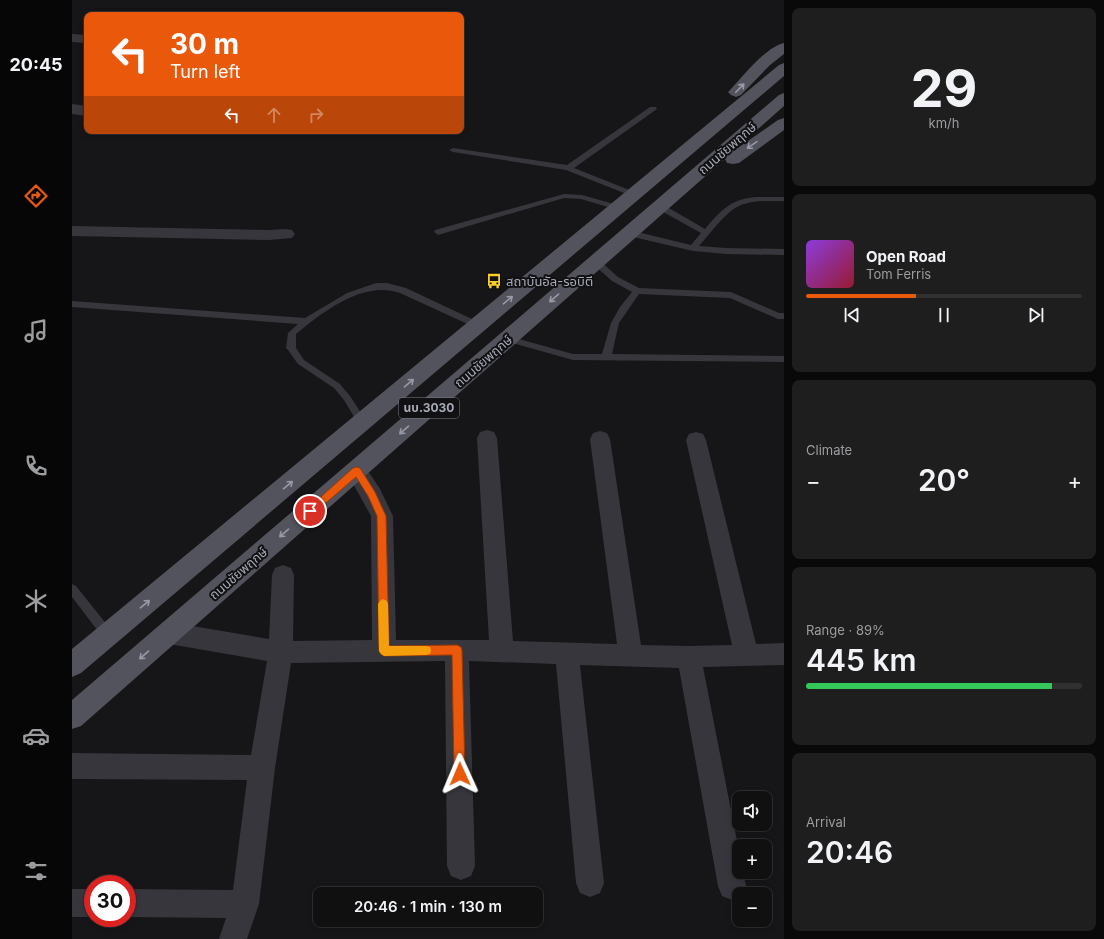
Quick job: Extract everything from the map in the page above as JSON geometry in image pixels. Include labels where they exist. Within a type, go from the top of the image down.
[{"type":"main road","points":[[639,191],[765,62],[784,47]]},
{"type":"main road","name":"ถนนชัยพฤกษ์","points":[[72,665],[784,68]]},
{"type":"main road","name":"ถนนชัยพฤกษ์","points":[[72,717],[357,471],[784,98]]},
{"type":"main road","points":[[664,202],[725,165],[784,123]]},
{"type":"street","points":[[72,38],[84,39]]},
{"type":"street","points":[[72,109],[84,111]]},
{"type":"street","points":[[72,231],[269,235],[286,234]]},
{"type":"street","points":[[487,438],[502,652]]},
{"type":"street","points":[[600,439],[631,656]]},
{"type":"street","points":[[696,440],[746,654]]},
{"type":"street","points":[[357,471],[372,495],[382,516],[384,651]]},
{"type":"street","points":[[233,939],[245,904],[262,768],[281,652],[283,575]]},
{"type":"street","points":[[169,633],[281,652],[457,650],[689,657],[784,654]]},
{"type":"street","points":[[457,650],[461,866]]},
{"type":"street","points":[[567,653],[590,883]]},
{"type":"street","points":[[689,657],[732,886]]},
{"type":"street","points":[[72,766],[262,768]]},
{"type":"street","points":[[72,903],[84,903]]},
{"type":"street","points":[[136,903],[245,904]]},
{"type":"lane","points":[[568,168],[653,109]]},
{"type":"lane","points":[[453,150],[568,168],[639,191]]},
{"type":"lane","points":[[438,232],[564,196],[582,197],[618,208]]},
{"type":"lane","points":[[693,248],[718,220],[738,203],[755,199],[784,199]]},
{"type":"lane","points":[[664,202],[707,233]]},
{"type":"lane","points":[[629,232],[693,248],[726,251],[784,252]]},
{"type":"lane","points":[[596,262],[615,279],[637,292],[731,296],[778,316],[784,316]]},
{"type":"lane","points":[[362,422],[347,398],[337,386],[301,362],[292,348],[292,333],[305,322],[350,295],[369,288],[385,286],[401,289],[477,325]]},
{"type":"lane","points":[[606,358],[615,323],[623,309],[637,292]]},
{"type":"lane","points":[[72,304],[305,322]]},
{"type":"lane","points":[[508,339],[573,357],[784,359]]},
{"type":"lane","points":[[72,589],[108,635]]},
{"type":"slow traffic","points":[[383,604],[384,651],[426,650]]},
{"type":"place","name":"สถาบันอัล-รอบิตี","points":[[494,281]]},
{"type":"route","points":[[310,511],[357,471],[372,495],[382,516],[384,651],[457,650],[460,774]]}]
